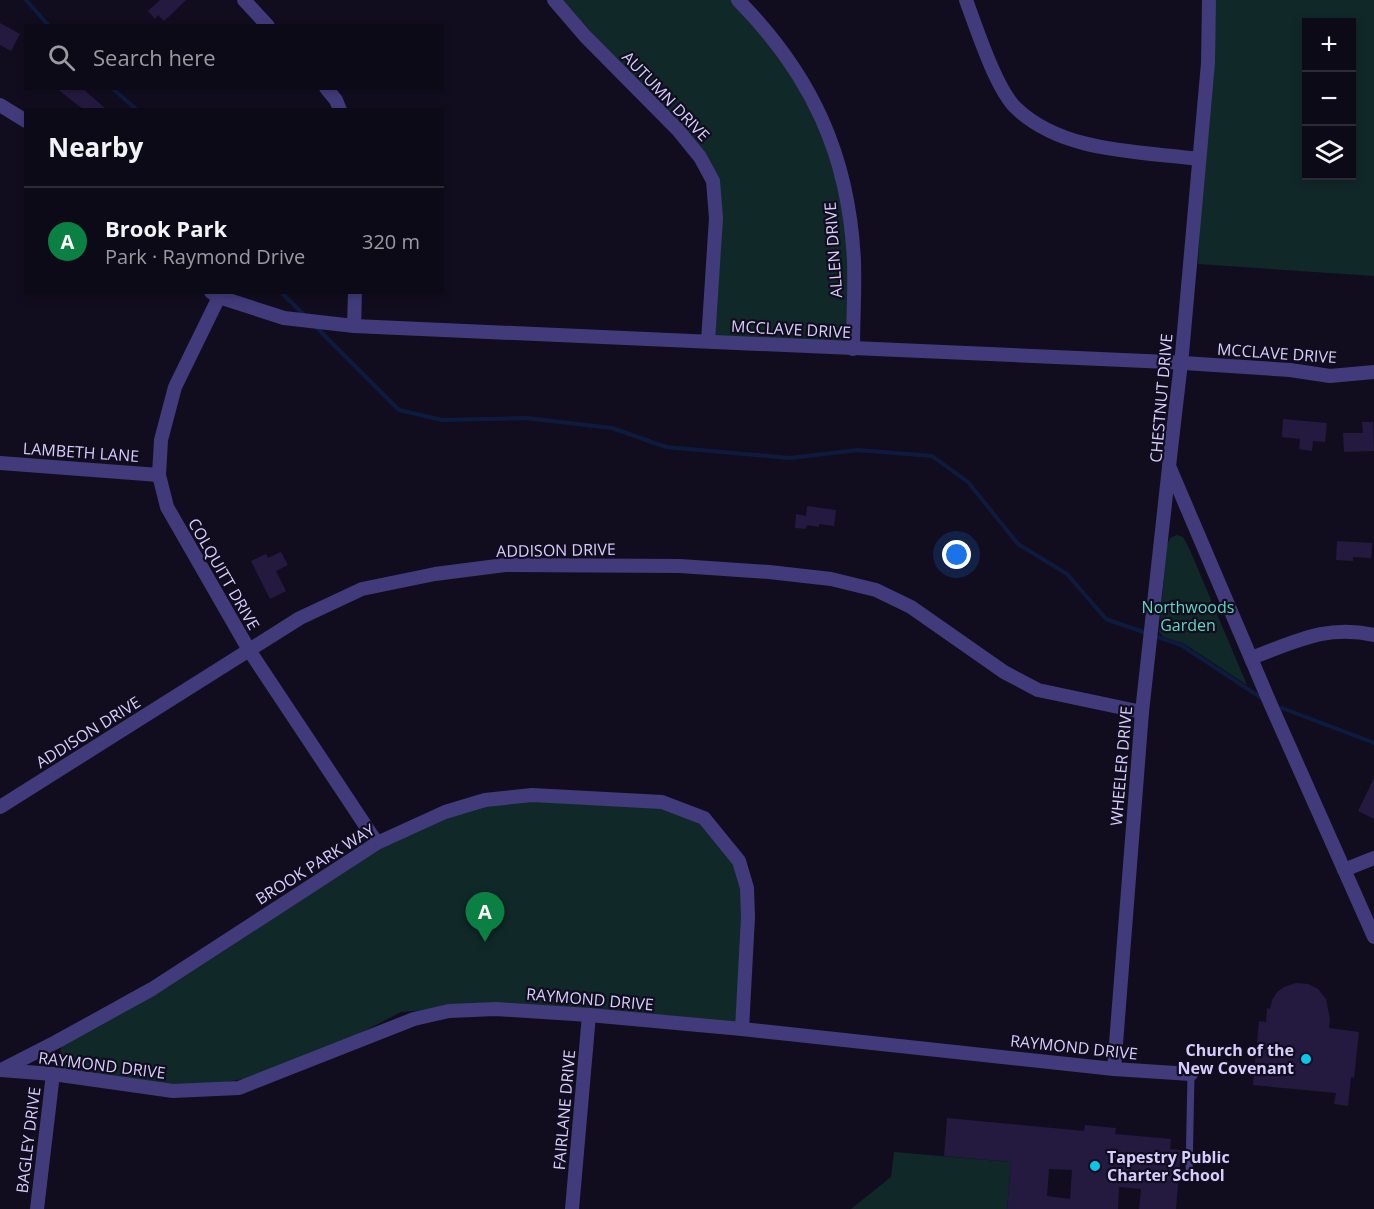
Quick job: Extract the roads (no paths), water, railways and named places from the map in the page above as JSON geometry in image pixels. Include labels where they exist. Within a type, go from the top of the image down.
[{"type":"street","points":[[244,0],[266,24]]},
{"type":"street","name":"AUTUMN DRIVE","points":[[554,0],[585,36],[678,130],[700,157],[713,181],[716,218],[708,341]]},
{"type":"street","name":"ALLEN DRIVE","points":[[738,0],[763,25],[799,74],[819,111],[840,164],[850,217],[854,262],[853,349]]},
{"type":"street","points":[[966,0],[1001,87],[1015,108],[1042,127],[1072,140],[1111,149],[1199,159]]},
{"type":"street","name":"CHESTNUT DRIVE","points":[[1209,0],[1208,63],[1181,363],[1169,466],[1374,937]]},
{"type":"street","points":[[328,90],[339,108]]},
{"type":"street","points":[[0,105],[24,119]]},
{"type":"street","points":[[354,326],[355,294]]},
{"type":"street","name":"MCCLAVE DRIVE","points":[[215,295],[284,318],[354,326],[1181,363],[1290,370],[1330,376],[1374,372]]},
{"type":"street","name":"COLQUITT DRIVE","points":[[215,295],[174,387],[161,440],[159,475],[167,507],[249,650],[377,843]]},
{"type":"street","name":"LAMBETH LANE","points":[[0,463],[159,475]]},
{"type":"street","name":"WHEELER DRIVE","points":[[1114,1069],[1142,712],[1169,466]]},
{"type":"street","name":"ADDISON DRIVE","points":[[0,807],[300,618],[362,589],[435,574],[505,565],[681,566],[831,579],[876,590],[911,607],[1004,672],[1038,690],[1142,712]]},
{"type":"street","points":[[1251,658],[1315,634],[1337,631],[1374,635]]},
{"type":"street","name":"BROOK PARK WAY","points":[[1,1070],[152,989],[377,843],[445,812],[485,800],[532,795],[662,802],[704,818],[739,861],[747,888],[748,917],[742,1029]]},
{"type":"street","points":[[1344,870],[1374,858]]},
{"type":"street","name":"RAYMOND DRIVE","points":[[1,1070],[53,1074],[173,1091],[239,1088],[414,1019],[449,1011],[496,1009],[742,1029],[1114,1069],[1191,1074]]},
{"type":"street","name":"FAIRLANE DRIVE","points":[[572,1209],[589,1015]]},
{"type":"street","name":"BAGLEY DRIVE","points":[[37,1209],[53,1074]]},
{"type":"lane","points":[[1189,1174],[1191,1074]]},
{"type":"waterway","points":[[26,0],[47,24]]},
{"type":"waterway","points":[[114,90],[135,108]]},
{"type":"waterway","points":[[283,294],[304,315]]},
{"type":"waterway","points":[[314,325],[399,410],[442,420],[526,418],[612,428],[666,447],[790,458],[858,450],[932,456],[968,482],[1018,544],[1067,574],[1106,619],[1181,645],[1263,699]]},
{"type":"waterway","points":[[1282,708],[1374,743]]},
{"type":"place","name":"Brook Park","points":[[485,942]]},
{"type":"place","name":"Church of the New Covenant","points":[[1306,1059]]},
{"type":"place","name":"Tapestry Public Charter School","points":[[1095,1166]]},
{"type":"park label","name":"Northwoods Garden","points":[[1188,616]]}]
